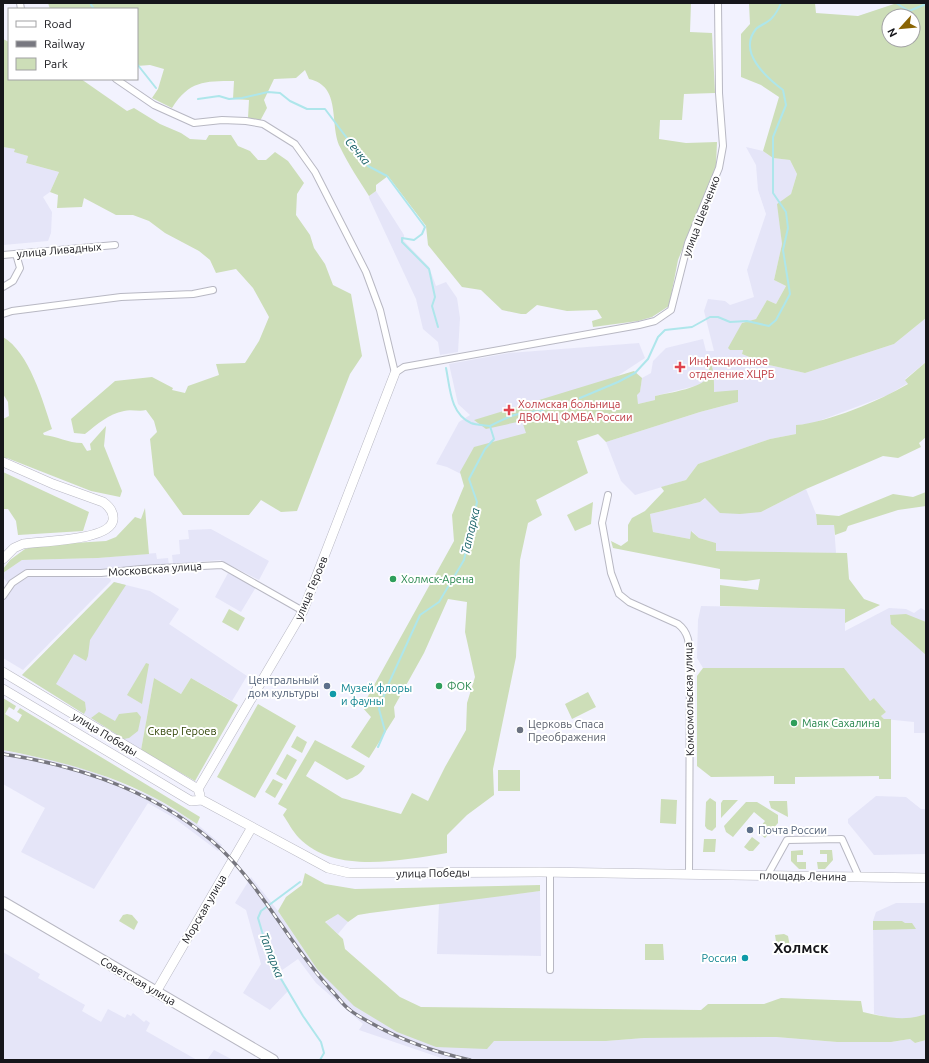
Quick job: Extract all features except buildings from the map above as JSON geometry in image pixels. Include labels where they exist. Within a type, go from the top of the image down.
[{"type":"main road","name":"улица Героев","points":[[198,789],[303,611],[395,373]]},
{"type":"main road","points":[[3,462],[53,484],[103,502],[110,507],[113,514],[112,522],[108,529],[101,533],[88,537],[23,544],[14,548],[3,559]]},
{"type":"main road","name":"улица Победы","points":[[3,672],[198,789]]},
{"type":"main road","name":"улица Победы","points":[[3,689],[191,801],[202,800],[328,868],[349,873],[550,872],[685,874]]},
{"type":"main road","points":[[198,789],[202,800]]},
{"type":"main road","name":"Морская улица","points":[[156,992],[252,827]]},
{"type":"main road","name":"площадь Ленина","points":[[685,874],[924,878]]},
{"type":"main road","name":"Советская улица","points":[[3,902],[273,1060]]},
{"type":"street","name":"улица Шевченко","points":[[395,373],[404,367],[639,325],[655,321],[671,310],[688,243],[719,168],[723,146],[718,93],[718,3]]},
{"type":"street","points":[[117,80],[154,105],[194,123],[222,120],[246,121],[263,124],[295,144],[315,172],[366,272],[380,310],[395,373]]},
{"type":"street","name":"улица Ливадных","points":[[3,255],[115,245]]},
{"type":"street","points":[[3,287],[13,281],[20,268],[16,254]]},
{"type":"street","points":[[3,314],[12,310],[121,297],[193,294],[213,290]]},
{"type":"street","name":"Комсомольская улица","points":[[608,495],[602,523],[611,573],[619,594],[629,602],[678,624],[685,629],[688,637],[690,663],[685,874]]},
{"type":"street","name":"Московская улица","points":[[3,596],[12,583],[27,573],[101,573],[141,569],[222,565],[303,611]]},
{"type":"street","points":[[767,876],[787,840],[842,839],[859,877]]},
{"type":"street","points":[[550,872],[550,970]]},
{"type":"shaded area","points":[[3,147],[15,149],[15,152],[28,156],[26,163],[59,172],[50,192],[43,197],[52,212],[51,233],[48,241],[3,245]]},
{"type":"shaded area","points":[[746,147],[763,151],[773,158],[790,160],[797,174],[791,194],[778,204],[782,244],[774,280],[786,286],[776,304],[767,300],[756,319],[742,323],[730,350],[743,350],[742,354],[769,365],[805,373],[894,344],[926,318],[926,362],[905,379],[908,383],[888,395],[811,424],[797,425],[796,434],[770,439],[698,464],[686,480],[635,495],[621,481],[606,442],[700,412],[738,402],[714,393],[713,372],[705,356],[709,374],[706,381],[699,385],[655,396],[655,400],[638,404],[636,395],[640,392],[642,378],[651,373],[653,361],[666,348],[703,339],[706,351],[714,351],[704,311],[708,299],[725,301],[730,305],[754,297],[747,270],[766,214],[758,190],[756,165]]},
{"type":"shaded area","points":[[376,191],[404,235],[404,241],[429,267],[436,286],[446,282],[457,298],[460,318],[458,352],[440,355],[438,342],[423,329],[416,299],[369,198],[369,196]]},
{"type":"shaded area","name":"Холмская больница ДВОМЦ ФМБА России","points":[[639,343],[645,358],[465,476],[447,467],[436,464],[459,422],[470,415],[458,404],[449,364],[509,353]]},
{"type":"shaded area","points":[[806,489],[816,514],[817,525],[834,525],[836,553],[716,551],[716,543],[699,538],[692,531],[690,539],[653,532],[650,514],[700,502],[706,498],[761,512]]},
{"type":"shaded area","points":[[211,529],[269,561],[259,580],[220,560],[173,564],[172,555],[180,554],[179,540],[189,539],[188,530]]},
{"type":"shaded area","points":[[156,553],[157,559],[168,558],[169,565],[100,570],[28,570],[8,584],[3,577],[3,573],[22,560],[98,558]]},
{"type":"shaded area","points":[[228,573],[256,587],[241,612],[215,597]]},
{"type":"shaded area","points":[[30,576],[110,578],[111,581],[23,670],[3,658],[3,601],[15,585]]},
{"type":"shaded area","points":[[114,582],[150,591],[179,609],[169,624],[247,676],[232,701],[191,678],[181,694],[154,678],[141,750],[22,675]]},
{"type":"shaded area","points":[[701,606],[845,609],[845,631],[889,608],[906,609],[914,613],[921,608],[926,611],[926,733],[914,733],[914,722],[884,719],[881,716],[886,712],[874,698],[870,701],[844,668],[703,668],[697,658],[698,620]]},
{"type":"shaded area","points":[[3,750],[69,764],[107,777],[155,798],[197,824],[222,845],[218,851],[174,818],[148,803],[94,889],[21,852],[45,808],[3,784]]},
{"type":"shaded area","points":[[876,796],[906,797],[921,809],[926,809],[926,854],[874,855],[848,823],[848,819]]},
{"type":"shaded area","points":[[251,877],[278,911],[317,969],[493,1041],[606,1041],[644,1038],[776,1037],[837,1042],[891,1042],[910,1039],[915,1043],[926,1040],[926,1060],[447,1060],[359,1030],[363,1024],[316,983],[298,959],[278,973],[289,990],[270,1010],[243,993],[261,964],[246,910],[235,903]]},
{"type":"shaded area","points":[[540,891],[541,956],[437,954],[439,903]]},
{"type":"shaded area","points":[[896,903],[926,903],[926,1014],[913,1019],[894,1019],[874,1014],[873,921],[876,912]]},
{"type":"shaded area","points":[[338,913],[348,922],[338,934],[325,923]]},
{"type":"shaded area","points":[[3,952],[40,974],[38,978],[85,1005],[82,1011],[101,1022],[108,1009],[125,1018],[127,1014],[131,1016],[133,1013],[144,1022],[146,1020],[150,1023],[146,1031],[197,1060],[3,1060]]},
{"type":"shaded area","points":[[214,1050],[233,1060],[207,1060]]},
{"type":"green space","points":[[48,3],[691,3],[690,32],[712,33],[715,93],[684,94],[682,120],[660,120],[659,139],[686,143],[717,142],[716,166],[678,260],[669,306],[652,317],[638,321],[593,327],[592,321],[602,318],[597,310],[567,311],[537,305],[526,314],[502,310],[481,290],[462,287],[428,245],[426,226],[388,176],[376,185],[376,191],[369,196],[340,147],[335,128],[333,107],[326,89],[319,83],[309,79],[305,70],[296,78],[274,79],[264,100],[267,108],[260,121],[248,118],[249,100],[233,99],[234,81],[214,81],[198,84],[185,92],[172,108],[152,98],[158,89],[164,69],[150,65],[138,66],[138,8],[50,8]]},
{"type":"green space","points":[[749,3],[815,3],[816,13],[858,16],[881,8],[881,48],[921,48],[921,8],[882,8],[897,3],[926,3],[926,318],[894,344],[805,373],[769,365],[742,354],[743,350],[730,350],[728,348],[742,323],[756,319],[767,300],[776,304],[786,286],[774,280],[782,244],[777,204],[791,194],[797,174],[790,160],[773,158],[763,151],[779,97],[761,85],[741,77],[741,34],[750,24]]},
{"type":"green space","points":[[3,39],[8,42],[8,80],[82,80],[127,111],[134,108],[160,124],[181,133],[190,139],[206,140],[209,135],[231,135],[238,146],[250,151],[258,160],[266,160],[275,152],[288,161],[304,183],[297,194],[296,215],[310,235],[314,248],[325,264],[333,285],[351,294],[362,356],[350,374],[297,511],[281,512],[261,500],[249,515],[183,515],[154,475],[150,439],[157,432],[154,421],[146,410],[127,410],[118,412],[103,420],[85,434],[74,433],[71,419],[115,381],[152,377],[173,388],[172,390],[185,393],[188,386],[219,375],[216,364],[245,363],[259,341],[269,317],[253,288],[236,269],[216,273],[210,260],[199,251],[165,233],[149,221],[133,215],[116,215],[84,198],[82,207],[57,208],[58,195],[50,192],[59,172],[26,163],[28,156],[14,152],[15,149],[3,147]]},
{"type":"green space","points":[[3,337],[12,344],[20,354],[28,365],[34,378],[52,429],[43,433],[44,435],[82,443],[87,451],[91,450],[90,444],[106,426],[104,446],[122,491],[120,497],[91,491],[7,458],[3,458],[3,419],[9,416],[8,402],[3,394]]},
{"type":"green space","points":[[705,355],[712,367],[714,392],[738,390],[738,402],[700,412],[606,442],[598,434],[577,441],[588,473],[536,500],[542,515],[528,523],[520,560],[516,657],[493,769],[494,795],[467,815],[447,835],[447,853],[390,861],[350,861],[331,857],[314,850],[299,838],[283,815],[287,809],[278,804],[315,740],[365,766],[358,775],[347,780],[315,761],[306,776],[342,798],[401,814],[412,793],[428,801],[466,730],[467,703],[475,677],[465,632],[467,602],[448,599],[424,653],[394,707],[395,717],[369,758],[351,747],[371,717],[362,707],[454,541],[452,515],[464,486],[460,472],[474,447],[526,433],[522,421],[486,429],[474,420],[634,371],[642,378],[640,392],[637,395],[638,404],[655,400],[655,396],[686,389],[707,379],[709,372]]},
{"type":"green space","points":[[926,362],[926,437],[919,443],[921,447],[898,458],[883,456],[806,489],[761,512],[740,514],[720,513],[705,498],[700,502],[650,514],[653,532],[690,539],[691,531],[699,538],[716,543],[716,551],[847,553],[849,579],[864,599],[880,605],[845,623],[845,609],[720,606],[720,585],[758,590],[760,579],[746,581],[720,579],[720,569],[613,548],[611,541],[621,546],[628,541],[628,525],[632,518],[645,511],[664,491],[661,487],[686,480],[698,464],[770,439],[796,434],[796,425],[823,420],[854,410],[908,384],[905,380]]},
{"type":"green space","points":[[3,472],[89,512],[83,531],[18,535],[16,521],[8,509],[3,509]]},
{"type":"green space","points":[[926,492],[926,506],[898,510],[848,526],[846,531],[835,535],[834,525],[817,525],[816,514],[839,516],[893,494],[913,497]]},
{"type":"green space","points":[[593,502],[591,524],[575,531],[567,515]]},
{"type":"green space","points":[[145,508],[149,554],[98,558],[22,560],[3,573],[3,569],[10,560],[25,549],[40,545],[106,541],[116,537],[135,517],[141,519]]},
{"type":"green space","points":[[114,582],[126,585],[90,640],[86,661],[74,654],[56,684],[85,702],[86,710],[84,714],[22,675]]},
{"type":"green space","points":[[229,609],[245,618],[238,631],[222,622]]},
{"type":"green space","points":[[906,614],[926,622],[926,655],[891,624],[890,615]]},
{"type":"green space","points":[[146,663],[149,664],[142,704],[127,695]]},
{"type":"green space","name":"Маяк Сахалина","points":[[703,668],[844,668],[870,701],[874,698],[886,712],[881,716],[884,719],[891,719],[891,779],[879,779],[879,776],[795,777],[795,784],[774,784],[774,776],[711,777],[697,766],[697,676]]},
{"type":"green space","name":"Сквер Героев","points":[[154,678],[181,694],[191,678],[238,705],[195,781],[141,750]]},
{"type":"green space","points":[[588,692],[596,707],[572,719],[565,704]]},
{"type":"green space","points":[[3,698],[16,706],[14,710],[9,707],[5,714],[18,722],[22,715],[17,712],[20,708],[200,817],[197,824],[171,807],[119,781],[81,768],[3,750]]},
{"type":"green space","points":[[258,704],[296,726],[255,798],[217,777]]},
{"type":"green space","points":[[99,712],[115,721],[119,714],[137,712],[141,717],[138,731],[129,738],[124,739],[91,718]]},
{"type":"green space","points":[[297,736],[307,742],[302,753],[291,747]]},
{"type":"green space","points":[[287,754],[297,760],[286,780],[276,774]]},
{"type":"green space","points":[[498,770],[520,770],[520,791],[498,791]]},
{"type":"green space","points":[[273,779],[283,784],[275,798],[265,792]]},
{"type":"green space","points":[[710,798],[716,802],[716,827],[712,831],[707,829],[705,826],[706,802]]},
{"type":"green space","points":[[661,799],[677,800],[676,824],[660,823]]},
{"type":"green space","points":[[723,800],[738,800],[721,818],[721,803]]},
{"type":"green space","points":[[769,801],[787,801],[788,817],[771,808]]},
{"type":"green space","points":[[746,802],[757,802],[778,815],[778,823],[765,838],[757,831],[765,821],[754,812],[733,837],[726,832],[724,826]]},
{"type":"green space","points":[[752,837],[760,843],[753,851],[749,851],[744,847]]},
{"type":"green space","points":[[704,839],[716,839],[715,852],[703,852]]},
{"type":"green space","points":[[803,850],[803,855],[797,855],[797,862],[806,862],[806,869],[799,869],[791,861],[791,851]]},
{"type":"green space","points":[[820,850],[832,850],[833,860],[825,869],[818,869],[817,862],[827,862],[827,854],[820,854]]},
{"type":"green space","points":[[305,873],[325,884],[355,889],[540,885],[540,891],[370,913],[358,915],[348,922],[338,914],[325,922],[343,939],[345,949],[400,997],[421,1007],[701,1010],[708,1004],[764,1004],[781,998],[861,1001],[863,1012],[879,1016],[910,1018],[926,1014],[926,1040],[915,1043],[910,1039],[891,1042],[837,1042],[776,1037],[644,1038],[606,1041],[494,1041],[487,1049],[436,1047],[397,1032],[354,1006],[317,969],[278,911],[286,897],[302,885]]},
{"type":"green space","points":[[123,915],[132,915],[138,922],[134,930],[119,921]]},
{"type":"green space","points":[[873,921],[902,921],[905,923],[912,923],[916,929],[873,930]]},
{"type":"green space","points":[[784,934],[788,936],[791,952],[778,954],[775,935]]},
{"type":"green space","points":[[645,944],[663,944],[664,960],[645,960]]},
{"type":"waterway","name":"Сечка","points":[[90,3],[93,8]]},
{"type":"waterway","name":"Татарка","points":[[580,398],[635,373],[648,359],[658,337],[665,330],[692,327],[710,317],[718,317],[730,322],[747,321],[769,326],[776,320],[790,294],[783,250],[788,228],[786,212],[773,193],[773,137],[786,105],[783,90],[769,79],[756,64],[750,47],[751,38],[756,29],[771,19],[781,3]]},
{"type":"waterway","points":[[896,3],[909,11],[926,4]]},
{"type":"waterway","name":"Сечка","points":[[138,65],[156,88]]},
{"type":"waterway","name":"Сечка","points":[[198,99],[219,96],[229,99],[242,98],[268,92],[280,93],[290,101],[307,109],[325,109],[368,166],[387,176],[425,227],[422,234],[414,240],[402,238],[402,242],[429,269],[435,297],[432,306],[438,327]]},
{"type":"waterway","name":"Сечка","points":[[446,368],[452,399],[459,413],[464,419],[471,423],[490,426]]},
{"type":"waterway","name":"Татарка","points":[[490,426],[515,415],[543,411]]},
{"type":"waterway","name":"Татарка","points":[[378,747],[385,731],[379,709],[388,685],[420,615],[439,602],[464,560],[477,502],[469,479],[485,449],[494,439],[490,426]]},
{"type":"waterway","name":"Татарка","points":[[300,882],[261,911],[258,918],[271,962],[303,1016],[321,1042],[324,1053],[320,1060]]},
{"type":"railway","points":[[3,754],[62,766],[91,775],[147,798],[174,813],[199,830],[222,850],[237,866],[265,901],[317,974],[347,1008],[371,1023],[407,1041],[431,1050],[470,1060]]},
{"type":"place","name":"Инфекционное отделение ХЦРБ","points":[[680,367]]},
{"type":"place","name":"Холмская больница ДВОМЦ ФМБА России","points":[[509,410]]},
{"type":"place","name":"Холмск-Арена","points":[[393,579]]},
{"type":"place","name":"Центральный дом культуры","points":[[327,686]]},
{"type":"place","name":"ФОК","points":[[439,686]]},
{"type":"place","name":"Музей флоры и фауны","points":[[333,694]]},
{"type":"place","name":"Маяк Сахалина","points":[[794,723]]},
{"type":"place","name":"Церковь Спаса Преображения","points":[[520,730]]},
{"type":"place","name":"Почта России","points":[[750,830]]},
{"type":"place","name":"Россия","points":[[745,958]]},
{"type":"district","name":"Холмск","points":[[801,947]]}]
